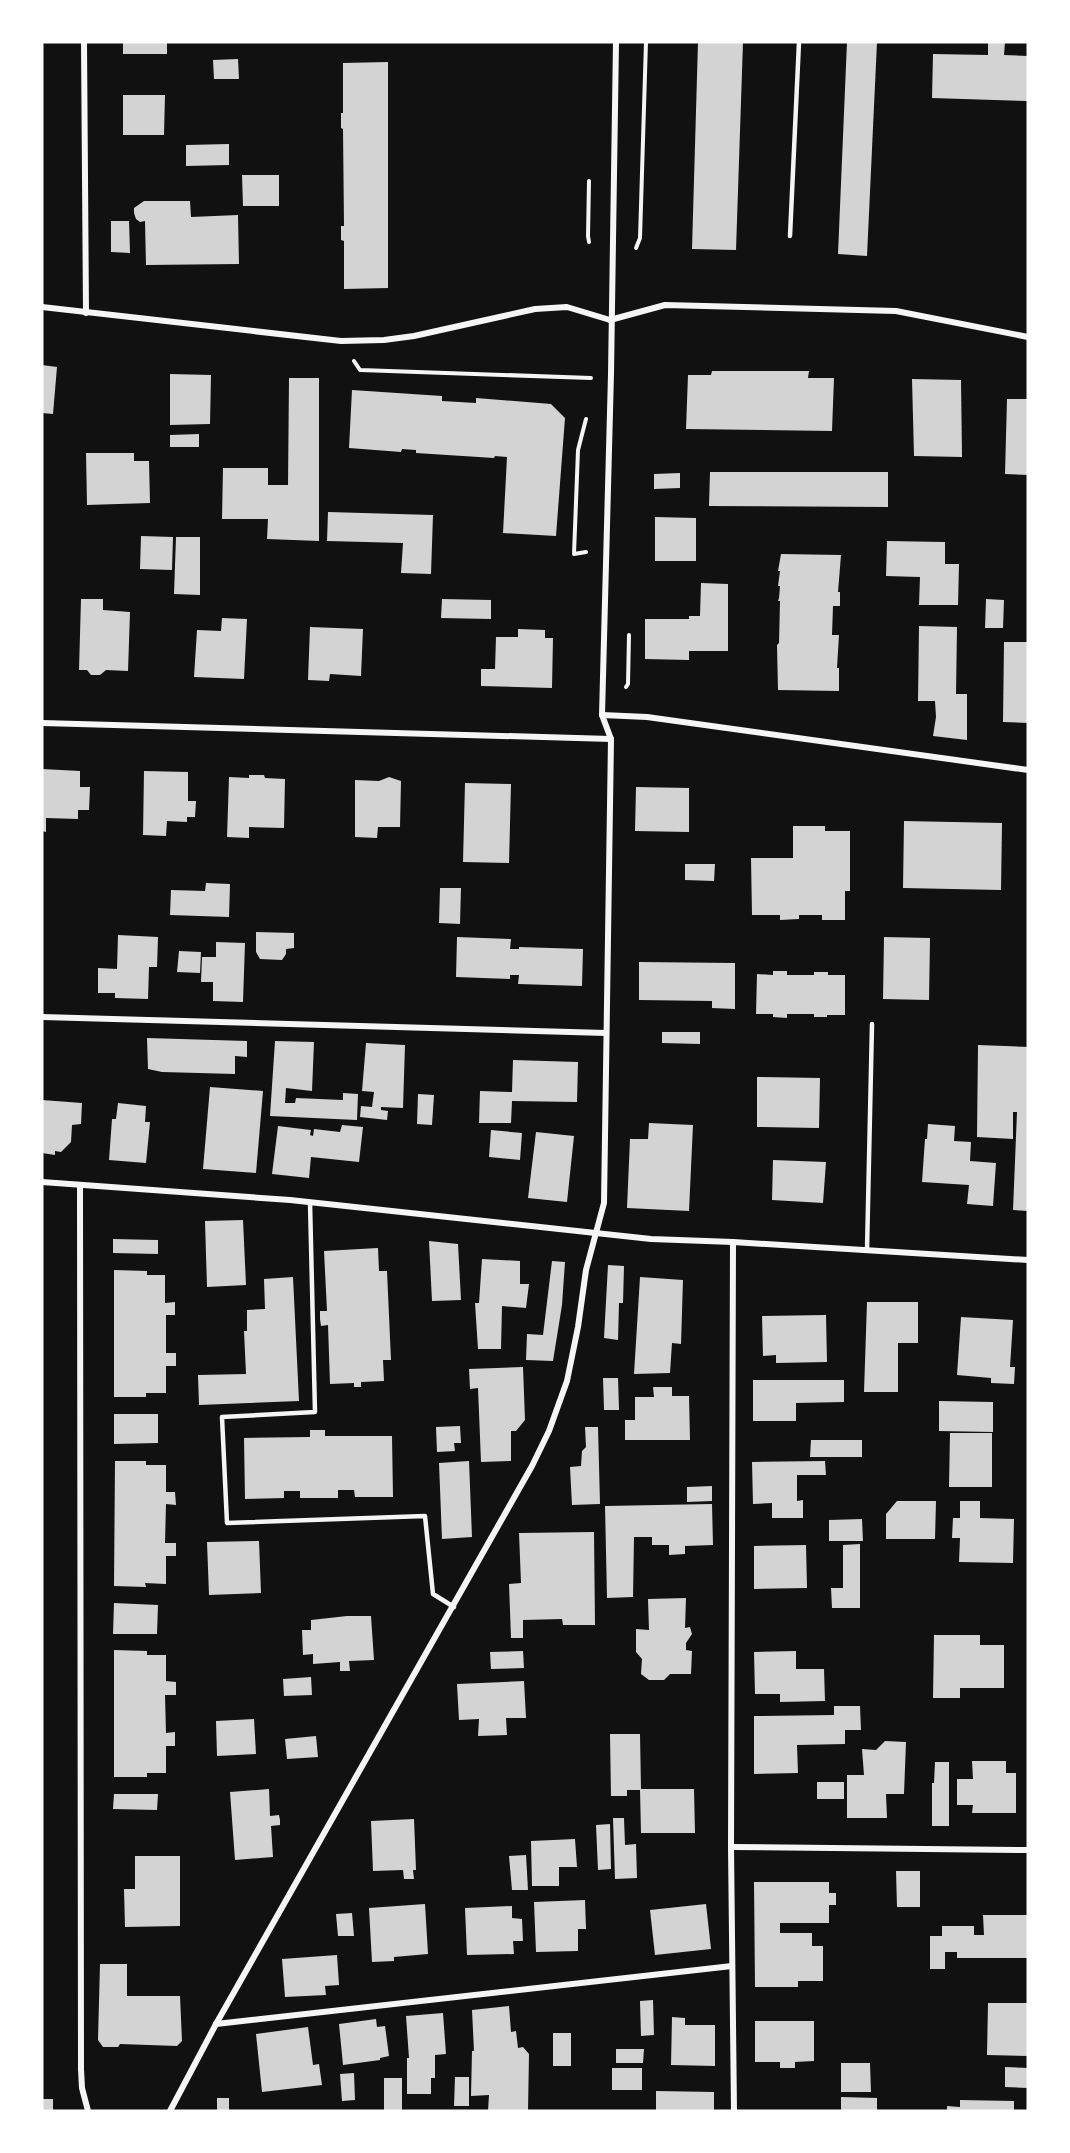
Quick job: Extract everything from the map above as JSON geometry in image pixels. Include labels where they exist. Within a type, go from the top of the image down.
[{"type":"street","points":[[84,42],[86,313]]},
{"type":"street","points":[[170,2111],[216,2024],[532,1466],[559,1406],[573,1355],[586,1270],[604,1203],[611,739],[602,715],[611,374],[610,320],[616,42]]},
{"type":"street","points":[[42,307],[341,341],[384,340],[414,336],[535,309],[567,307],[610,320],[665,305],[896,311],[1028,337]]},
{"type":"street","points":[[602,715],[647,717],[1028,770]]},
{"type":"street","points":[[42,723],[611,739]]},
{"type":"street","points":[[42,1017],[606,1033]]},
{"type":"street","points":[[42,1182],[310,1202],[651,1239],[1028,1260]]},
{"type":"street","points":[[80,1185],[81,2069],[82,2088],[88,2111]]},
{"type":"street","points":[[733,1242],[731,1848],[734,2111]]},
{"type":"street","points":[[731,1848],[1028,1850]]},
{"type":"street","points":[[216,2024],[732,1966]]},
{"type":"lane","points":[[790,236],[798,42]]},
{"type":"lane","points":[[867,1250],[872,1024]]},
{"type":"lane","points":[[310,1202],[315,1412],[222,1417],[227,1522],[425,1516],[433,1594],[454,1607]]},
{"type":"path","points":[[341,341],[360,370],[596,378]]},
{"type":"building","points":[[123,42],[167,42],[167,54],[123,54]]},
{"type":"building","points":[[698,42],[743,42],[736,250],[692,249]]},
{"type":"building","points":[[847,42],[877,42],[867,256],[838,254]]},
{"type":"building","points":[[988,42],[1005,42],[1004,55],[1028,56],[1028,101],[932,98],[933,54],[988,55]]},
{"type":"building","points":[[238,59],[239,79],[214,79],[213,60]]},
{"type":"building","points":[[388,62],[388,288],[344,289],[344,241],[341,240],[341,226],[344,226],[343,129],[341,128],[343,63]]},
{"type":"building","points":[[123,95],[165,95],[164,135],[123,135]]},
{"type":"building","points":[[229,144],[229,165],[186,166],[186,145]]},
{"type":"building","points":[[242,175],[279,175],[279,206],[243,206]]},
{"type":"building","points":[[144,201],[190,201],[191,217],[238,215],[239,264],[146,265],[145,221],[140,222],[134,213],[134,208]]},
{"type":"building","points":[[111,221],[129,221],[130,253],[111,252]]},
{"type":"building","points":[[42,365],[57,367],[53,414],[42,413]]},
{"type":"building","points":[[712,371],[809,371],[808,378],[834,378],[832,431],[686,429],[688,375],[711,375]]},
{"type":"building","points":[[170,374],[211,375],[210,424],[170,425]]},
{"type":"building","points":[[289,378],[319,378],[319,541],[267,539],[268,519],[222,519],[223,468],[268,468],[268,485],[288,485]]},
{"type":"building","points":[[912,379],[961,380],[962,457],[914,456]]},
{"type":"building","points":[[352,390],[442,396],[442,401],[476,403],[476,398],[551,404],[565,418],[556,536],[503,533],[507,457],[416,453],[416,450],[402,449],[401,452],[349,448]]},
{"type":"building","points":[[1007,399],[1028,399],[1028,475],[1005,474]]},
{"type":"building","points":[[199,434],[199,447],[170,447],[170,435]]},
{"type":"building","points":[[86,453],[134,453],[134,461],[149,461],[150,503],[87,505]]},
{"type":"building","points":[[710,472],[888,472],[888,507],[709,506]]},
{"type":"building","points":[[680,473],[680,488],[654,489],[654,474]]},
{"type":"building","points":[[328,512],[433,515],[431,574],[401,573],[403,543],[327,541]]},
{"type":"building","points":[[655,517],[696,518],[696,561],[655,561]]},
{"type":"building","points":[[141,536],[173,537],[172,570],[140,569]]},
{"type":"building","points":[[176,537],[200,537],[200,595],[174,594]]},
{"type":"building","points":[[887,541],[945,542],[945,564],[959,564],[958,605],[919,605],[920,577],[886,576]]},
{"type":"building","points":[[781,554],[841,555],[838,592],[840,592],[840,606],[833,606],[832,635],[839,635],[837,668],[839,668],[839,691],[778,690],[780,571],[778,571]]},
{"type":"building","points":[[701,583],[728,584],[728,651],[689,651],[689,660],[645,659],[645,619],[689,619],[689,616],[700,616]]},
{"type":"building","points":[[81,599],[103,599],[103,610],[130,612],[128,671],[106,670],[100,675],[91,675],[87,670],[79,670]]},
{"type":"building","points":[[442,599],[491,600],[491,619],[441,618]]},
{"type":"building","points":[[986,599],[1004,600],[1003,628],[985,628]]},
{"type":"building","points":[[222,618],[247,619],[244,679],[194,677],[197,630],[221,631]]},
{"type":"building","points":[[919,626],[957,627],[956,694],[967,694],[967,740],[933,736],[936,717],[935,701],[918,701]]},
{"type":"building","points":[[310,627],[363,629],[361,676],[330,674],[329,681],[308,680]]},
{"type":"building","points":[[518,629],[545,630],[545,638],[553,638],[552,688],[481,686],[481,669],[495,669],[496,637],[518,637]]},
{"type":"building","points":[[1004,642],[1028,642],[1028,723],[1003,722]]},
{"type":"building","points":[[42,769],[80,771],[80,787],[90,787],[89,810],[78,810],[78,819],[46,818],[46,832],[42,831]]},
{"type":"building","points":[[144,771],[188,772],[188,801],[196,801],[195,817],[187,817],[187,822],[167,821],[166,836],[143,835]]},
{"type":"building","points":[[249,775],[285,779],[284,828],[249,827],[249,838],[227,837],[229,777],[249,778]]},
{"type":"building","points":[[389,777],[401,781],[400,827],[378,827],[377,838],[355,837],[355,780],[379,781]]},
{"type":"building","points":[[465,783],[511,784],[509,863],[463,862]]},
{"type":"building","points":[[636,787],[689,788],[689,832],[635,831]]},
{"type":"building","points":[[904,821],[1002,823],[1001,890],[903,888]]},
{"type":"building","points":[[793,826],[825,826],[825,831],[850,831],[850,891],[845,891],[845,920],[822,920],[822,915],[799,915],[799,919],[780,920],[780,915],[752,915],[751,858],[793,858]]},
{"type":"building","points":[[685,864],[715,864],[714,881],[685,880]]},
{"type":"building","points":[[206,883],[230,884],[229,917],[170,915],[171,890],[205,891]]},
{"type":"building","points":[[440,888],[461,888],[460,924],[439,923]]},
{"type":"building","points":[[256,932],[294,933],[294,948],[286,949],[282,960],[260,959],[256,952]]},
{"type":"building","points":[[118,935],[158,937],[157,967],[149,967],[148,999],[115,998],[115,993],[98,993],[98,968],[117,969]]},
{"type":"building","points":[[457,937],[511,939],[510,949],[519,949],[519,947],[583,949],[582,986],[518,984],[519,975],[510,975],[510,979],[456,977]]},
{"type":"building","points":[[884,937],[930,938],[929,1000],[883,999]]},
{"type":"building","points":[[216,942],[245,943],[243,1002],[213,1001],[213,982],[201,982],[202,957],[216,957]]},
{"type":"building","points":[[179,951],[201,952],[200,973],[177,972]]},
{"type":"building","points":[[639,962],[735,963],[735,1009],[712,1008],[712,1001],[639,1000]]},
{"type":"building","points":[[773,971],[787,971],[787,975],[814,975],[814,972],[828,972],[828,975],[845,975],[845,1015],[814,1017],[814,1014],[787,1014],[787,1018],[773,1017],[773,1014],[756,1014],[757,974],[773,975]]},
{"type":"building","points":[[662,1032],[700,1032],[700,1044],[662,1043]]},
{"type":"building","points":[[147,1038],[247,1041],[247,1057],[235,1056],[235,1074],[162,1072],[148,1069]]},
{"type":"building","points":[[275,1041],[314,1042],[312,1091],[286,1088],[285,1103],[295,1103],[296,1098],[343,1100],[343,1093],[358,1094],[357,1120],[270,1116]]},
{"type":"building","points":[[366,1043],[405,1045],[403,1108],[381,1107],[381,1110],[388,1111],[387,1120],[360,1117],[361,1106],[372,1107],[374,1092],[362,1091]]},
{"type":"building","points":[[978,1045],[1028,1047],[1028,1211],[1013,1210],[1017,1112],[1013,1112],[1013,1139],[977,1137]]},
{"type":"building","points":[[513,1060],[578,1062],[577,1102],[512,1101],[511,1123],[479,1123],[480,1091],[512,1092]]},
{"type":"building","points":[[757,1077],[820,1078],[819,1128],[757,1127]]},
{"type":"building","points":[[210,1087],[263,1091],[256,1173],[203,1169]]},
{"type":"building","points":[[418,1094],[434,1095],[432,1125],[417,1124]]},
{"type":"building","points":[[42,1100],[82,1103],[81,1124],[72,1125],[71,1142],[61,1152],[55,1151],[55,1155],[42,1153]]},
{"type":"building","points":[[118,1103],[146,1106],[145,1122],[150,1122],[146,1163],[109,1160],[112,1119],[116,1119]]},
{"type":"building","points":[[649,1123],[693,1125],[689,1211],[627,1208],[630,1139],[648,1139]]},
{"type":"building","points":[[928,1124],[955,1126],[954,1141],[971,1142],[970,1161],[996,1163],[993,1206],[967,1204],[969,1185],[922,1182]]},
{"type":"building","points":[[342,1125],[363,1127],[359,1162],[311,1157],[309,1178],[272,1174],[278,1126],[311,1130],[310,1135],[313,1136],[314,1129],[340,1132]]},
{"type":"building","points":[[491,1130],[522,1133],[520,1160],[489,1157]]},
{"type":"building","points":[[536,1132],[574,1136],[567,1202],[528,1198]]},
{"type":"building","points":[[773,1160],[826,1162],[823,1203],[772,1200]]},
{"type":"building","points":[[243,1220],[246,1285],[207,1287],[205,1221]]},
{"type":"building","points":[[113,1239],[158,1240],[158,1254],[113,1253]]},
{"type":"building","points":[[429,1241],[458,1244],[461,1300],[432,1301]]},
{"type":"building","points":[[378,1248],[379,1271],[387,1271],[391,1360],[383,1360],[384,1381],[361,1382],[361,1387],[354,1387],[354,1383],[330,1384],[328,1325],[321,1326],[320,1319],[320,1311],[327,1311],[324,1251]]},
{"type":"building","points":[[482,1259],[520,1261],[520,1284],[529,1284],[526,1308],[502,1306],[501,1349],[478,1349],[475,1303],[479,1303]]},
{"type":"building","points":[[552,1261],[565,1262],[562,1305],[553,1361],[526,1360],[527,1334],[543,1335]]},
{"type":"building","points":[[608,1265],[624,1266],[623,1303],[619,1303],[618,1340],[604,1338]]},
{"type":"building","points":[[114,1270],[147,1271],[147,1275],[165,1275],[165,1303],[175,1302],[175,1315],[166,1315],[166,1353],[176,1353],[176,1366],[166,1366],[166,1393],[146,1393],[146,1397],[114,1397]]},
{"type":"building","points":[[293,1277],[299,1401],[199,1405],[198,1375],[246,1374],[244,1331],[247,1331],[247,1310],[265,1309],[264,1279]]},
{"type":"building","points":[[640,1277],[683,1280],[681,1344],[672,1343],[670,1373],[634,1374]]},
{"type":"building","points":[[867,1302],[918,1302],[918,1343],[898,1343],[898,1392],[864,1392]]},
{"type":"building","points":[[826,1315],[827,1362],[776,1363],[776,1355],[763,1356],[762,1316]]},
{"type":"building","points":[[961,1317],[1013,1320],[1010,1367],[1015,1367],[1014,1384],[991,1383],[991,1378],[957,1375]]},
{"type":"building","points":[[523,1367],[525,1420],[516,1431],[511,1431],[511,1461],[481,1462],[478,1388],[470,1389],[469,1369]]},
{"type":"building","points":[[603,1378],[618,1378],[619,1410],[604,1410]]},
{"type":"building","points":[[753,1380],[844,1380],[844,1402],[796,1403],[796,1421],[753,1421]]},
{"type":"building","points":[[653,1387],[672,1387],[672,1396],[689,1396],[690,1440],[625,1440],[625,1420],[635,1420],[635,1397],[654,1397]]},
{"type":"building","points":[[939,1401],[993,1402],[993,1432],[939,1431]]},
{"type":"building","points":[[114,1414],[158,1414],[158,1443],[114,1444]]},
{"type":"building","points":[[460,1426],[461,1443],[454,1443],[455,1451],[437,1452],[436,1427]]},
{"type":"building","points":[[585,1427],[598,1427],[600,1504],[572,1505],[570,1467],[581,1466],[582,1451],[586,1447]]},
{"type":"building","points":[[310,1430],[325,1430],[325,1436],[392,1436],[393,1497],[355,1497],[354,1490],[338,1490],[338,1498],[300,1498],[300,1491],[284,1491],[284,1498],[245,1499],[244,1438],[310,1437]]},
{"type":"building","points":[[950,1433],[992,1433],[992,1487],[949,1487]]},
{"type":"building","points":[[811,1440],[862,1440],[862,1457],[810,1457]]},
{"type":"building","points":[[115,1461],[146,1461],[146,1465],[166,1465],[166,1492],[175,1492],[176,1505],[166,1504],[165,1543],[176,1543],[176,1556],[166,1556],[166,1584],[145,1583],[146,1587],[114,1586]]},
{"type":"building","points":[[469,1461],[472,1537],[442,1539],[439,1463]]},
{"type":"building","points":[[825,1461],[826,1475],[797,1475],[797,1501],[803,1500],[803,1518],[772,1518],[772,1503],[753,1504],[752,1462]]},
{"type":"building","points":[[712,1486],[712,1501],[687,1502],[687,1487]]},
{"type":"building","points":[[897,1501],[936,1501],[935,1539],[886,1539],[886,1514]]},
{"type":"building","points":[[960,1501],[980,1501],[980,1518],[1014,1519],[1013,1563],[959,1562],[960,1538],[952,1538],[953,1518],[960,1518]]},
{"type":"building","points":[[712,1504],[713,1545],[685,1546],[685,1554],[669,1555],[669,1545],[652,1545],[652,1537],[634,1537],[633,1597],[607,1598],[605,1506]]},
{"type":"building","points":[[862,1519],[863,1541],[829,1541],[829,1520]]},
{"type":"building","points":[[594,1532],[595,1625],[563,1625],[562,1619],[523,1620],[523,1638],[511,1638],[509,1584],[521,1583],[519,1533]]},
{"type":"building","points":[[259,1541],[261,1593],[209,1595],[207,1542]]},
{"type":"building","points":[[860,1544],[860,1608],[832,1608],[831,1588],[843,1588],[843,1545]]},
{"type":"building","points":[[806,1545],[807,1588],[754,1589],[754,1546]]},
{"type":"building","points":[[686,1598],[685,1628],[690,1627],[692,1634],[686,1643],[686,1650],[692,1651],[691,1674],[670,1674],[664,1680],[649,1680],[641,1674],[642,1659],[636,1652],[636,1629],[649,1630],[648,1599]]},
{"type":"building","points":[[114,1603],[158,1605],[157,1634],[113,1634]]},
{"type":"building","points":[[371,1616],[374,1660],[349,1661],[350,1671],[340,1671],[340,1662],[313,1664],[313,1654],[303,1655],[302,1630],[311,1630],[311,1620]]},
{"type":"building","points":[[934,1635],[980,1635],[980,1645],[1004,1645],[1004,1688],[960,1688],[960,1698],[933,1698]]},
{"type":"building","points":[[114,1650],[147,1651],[147,1655],[166,1655],[166,1681],[176,1682],[176,1695],[165,1695],[166,1733],[175,1732],[175,1746],[166,1746],[166,1773],[147,1773],[147,1777],[114,1777]]},
{"type":"building","points":[[523,1651],[524,1668],[491,1669],[490,1652]]},
{"type":"building","points":[[796,1651],[796,1669],[824,1669],[825,1701],[780,1702],[780,1694],[755,1694],[754,1652]]},
{"type":"building","points":[[311,1677],[312,1695],[284,1696],[283,1679]]},
{"type":"building","points":[[524,1681],[526,1718],[506,1718],[507,1735],[478,1736],[479,1719],[459,1720],[457,1684]]},
{"type":"building","points":[[834,1706],[860,1706],[861,1730],[845,1730],[845,1744],[797,1745],[798,1773],[754,1774],[754,1716],[834,1715]]},
{"type":"building","points":[[254,1719],[256,1754],[217,1756],[216,1721]]},
{"type":"building","points":[[610,1734],[640,1734],[641,1789],[694,1789],[695,1833],[641,1833],[640,1790],[627,1790],[627,1796],[611,1796]]},
{"type":"building","points":[[316,1736],[318,1757],[287,1759],[285,1739]]},
{"type":"building","points":[[885,1741],[906,1742],[904,1794],[886,1794],[887,1818],[847,1818],[847,1775],[864,1775],[862,1749],[876,1750]]},
{"type":"building","points":[[972,1761],[1006,1761],[1006,1773],[1016,1773],[1016,1813],[972,1813],[973,1805],[957,1805],[957,1779],[973,1779]]},
{"type":"building","points":[[935,1762],[949,1762],[949,1826],[932,1826],[932,1783],[934,1783]]},
{"type":"building","points":[[817,1782],[844,1782],[844,1799],[817,1799]]},
{"type":"building","points":[[269,1789],[270,1816],[279,1815],[280,1820],[280,1825],[271,1826],[273,1857],[235,1860],[230,1792]]},
{"type":"building","points":[[114,1794],[158,1794],[157,1810],[113,1809]]},
{"type":"building","points":[[613,1818],[624,1818],[625,1845],[636,1844],[637,1878],[615,1879]]},
{"type":"building","points":[[414,1819],[416,1870],[413,1870],[414,1879],[404,1879],[403,1870],[373,1871],[371,1821]]},
{"type":"building","points":[[610,1824],[611,1869],[598,1870],[596,1825]]},
{"type":"building","points":[[575,1839],[577,1867],[559,1867],[559,1886],[532,1886],[531,1841]]},
{"type":"building","points":[[526,1855],[528,1890],[512,1890],[509,1856]]},
{"type":"building","points":[[135,1856],[180,1856],[180,1926],[125,1927],[124,1889],[135,1889]]},
{"type":"building","points":[[896,1871],[920,1871],[920,1907],[897,1907]]},
{"type":"building","points":[[754,1882],[829,1882],[829,1893],[836,1893],[836,1905],[829,1905],[829,1923],[780,1923],[780,1933],[812,1933],[812,1946],[823,1946],[823,1981],[798,1981],[798,1987],[755,1987]]},
{"type":"building","points":[[585,1900],[586,1929],[578,1929],[578,1951],[536,1952],[534,1902]]},
{"type":"building","points":[[425,1904],[428,1954],[394,1957],[394,1961],[372,1962],[369,1908]]},
{"type":"building","points":[[706,1904],[711,1949],[655,1955],[650,1910]]},
{"type":"building","points":[[512,1906],[512,1918],[522,1919],[523,1941],[513,1941],[514,1954],[467,1955],[465,1908]]},
{"type":"building","points":[[352,1913],[354,1936],[338,1936],[336,1914]]},
{"type":"building","points":[[983,1915],[1028,1915],[1028,1958],[957,1958],[957,1952],[945,1952],[945,1969],[930,1969],[930,1936],[942,1936],[942,1926],[974,1926],[974,1935],[984,1935]]},
{"type":"building","points":[[337,1955],[339,1985],[325,1986],[326,1995],[285,1997],[282,1959]]},
{"type":"building","points":[[100,1964],[127,1964],[127,1996],[180,1996],[182,2041],[177,2046],[120,2044],[118,2047],[103,2047],[98,2040]]},
{"type":"building","points":[[653,2000],[654,2035],[641,2036],[640,2001]]},
{"type":"building","points":[[988,2003],[1028,2003],[1028,2056],[987,2055]]},
{"type":"building","points":[[509,2006],[511,2032],[516,2031],[518,2048],[523,2047],[529,2054],[528,2111],[488,2111],[489,2095],[471,2096],[472,2051],[474,2051],[472,2010]]},
{"type":"building","points":[[443,2013],[446,2054],[435,2055],[435,2078],[431,2078],[431,2094],[407,2094],[407,2058],[409,2058],[406,2016]]},
{"type":"building","points":[[672,2017],[685,2018],[685,2025],[715,2025],[715,2066],[671,2065]]},
{"type":"building","points":[[376,2019],[377,2027],[385,2026],[389,2056],[380,2058],[380,2060],[343,2065],[339,2024]]},
{"type":"building","points":[[755,2021],[814,2021],[814,2061],[795,2062],[795,2068],[780,2068],[780,2062],[755,2062]]},
{"type":"building","points":[[308,2027],[313,2065],[319,2064],[322,2085],[262,2092],[256,2034]]},
{"type":"building","points":[[553,2033],[571,2033],[571,2066],[553,2066]]},
{"type":"building","points":[[616,2049],[644,2049],[643,2063],[616,2063]]},
{"type":"building","points":[[841,2063],[870,2063],[871,2092],[841,2092]]},
{"type":"building","points":[[1005,2067],[1028,2068],[1028,2088],[1005,2087]]},
{"type":"building","points":[[612,2068],[642,2068],[642,2090],[612,2090]]},
{"type":"building","points":[[354,2073],[355,2100],[342,2101],[340,2074]]},
{"type":"building","points":[[455,2077],[469,2077],[469,2106],[454,2106]]},
{"type":"building","points":[[384,2078],[402,2078],[402,2111],[384,2111]]},
{"type":"building","points":[[656,2091],[714,2092],[714,2111],[656,2111]]},
{"type":"building","points":[[841,2097],[877,2098],[877,2111],[841,2111]]},
{"type":"building","points":[[217,2098],[229,2098],[229,2111],[217,2111]]},
{"type":"building","points":[[42,2099],[53,2099],[53,2111],[42,2111]]},
{"type":"building","points":[[960,2100],[1014,2101],[1014,2111],[947,2111],[947,2106],[960,2107]]}]
